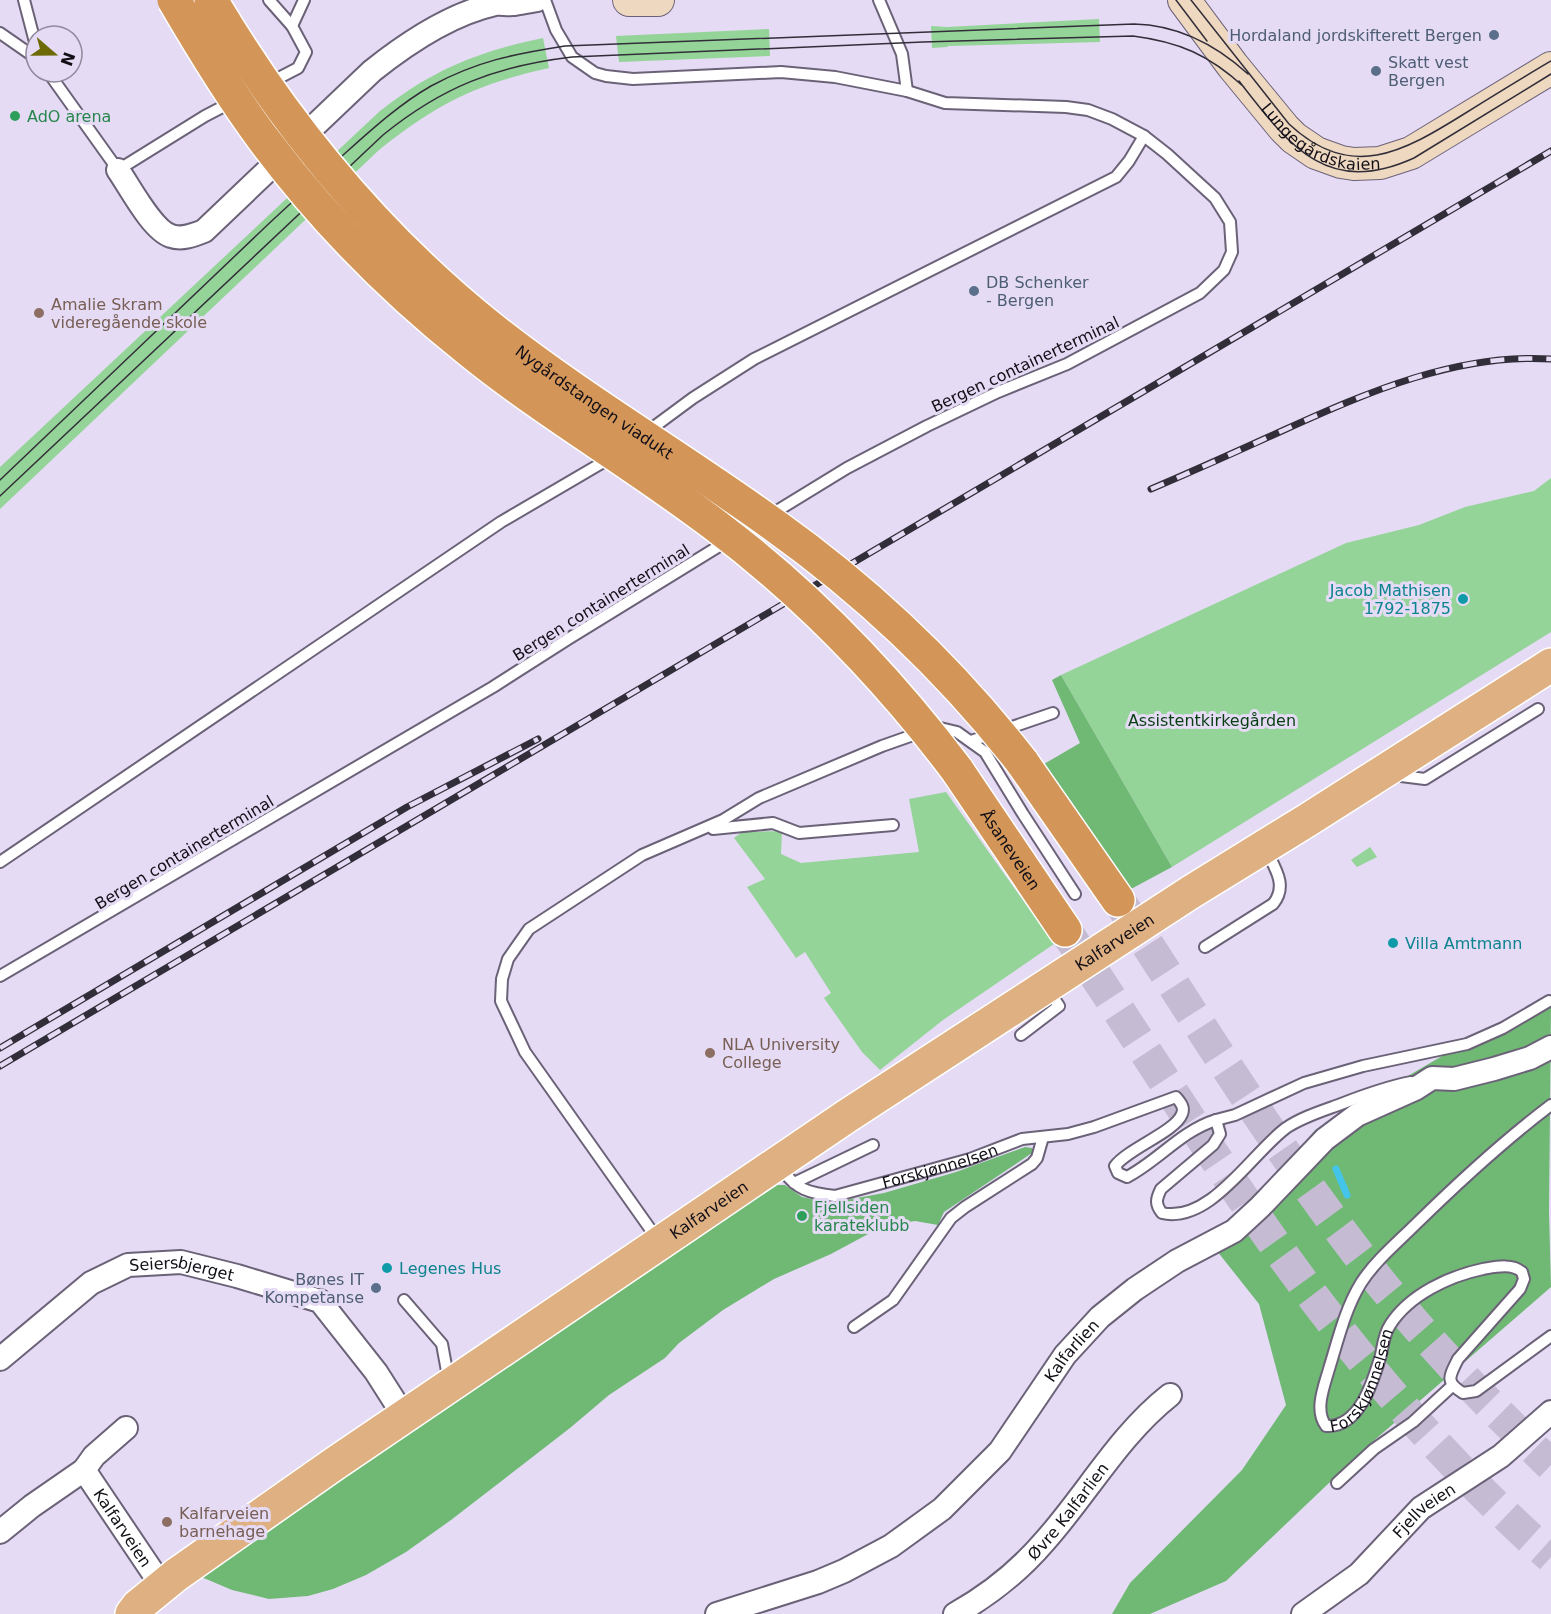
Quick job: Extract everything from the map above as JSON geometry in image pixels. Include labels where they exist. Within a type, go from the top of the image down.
[{"type":"highway","name":"Nygårdstangen viadukt","points":[[174,0],[233,96],[264,140],[362,255],[469,351],[516,387],[700,513],[786,583],[823,616],[882,676],[957,770]]},
{"type":"highway","name":"Nygårdstangen viadukt","points":[[212,0],[290,121],[357,201],[428,274],[482,321],[539,365],[776,526],[855,588],[947,675],[991,723],[1022,762],[1118,900]]},
{"type":"highway","name":"Åsaneveien","points":[[957,770],[1065,930]]},
{"type":"main road","points":[[628,0],[658,0]]},
{"type":"main road","name":"Lungegårdskaien","points":[[1184,0],[1284,128],[1316,153],[1354,164],[1380,163],[1411,153],[1551,68]]},
{"type":"main road","name":"Kalfarveien","points":[[132,1614],[162,1586],[334,1464],[660,1242],[786,1173],[1046,986],[1206,882],[1551,665]]},
{"type":"street","points":[[118,170],[159,229],[172,237],[189,237],[204,231],[372,71],[396,51],[450,21],[498,2],[512,4],[537,0]]},
{"type":"street","points":[[1431,1078],[1454,1079],[1494,1069],[1530,1058],[1551,1047]]},
{"type":"street","name":"Kalfarlien","points":[[717,1614],[818,1582],[844,1571],[891,1546],[942,1509],[1000,1451],[1065,1355],[1100,1317],[1169,1266],[1234,1231],[1325,1138],[1357,1115],[1415,1089],[1431,1078]]},
{"type":"street","name":"Seiersbjerget","points":[[0,1359],[91,1283],[128,1265],[181,1262],[320,1301],[376,1372],[404,1416]]},
{"type":"street","name":"Øvre Kalfarlien","points":[[955,1614],[1005,1581],[1026,1561],[1119,1446],[1158,1404],[1170,1395]]},
{"type":"street","name":"Fjellveien","points":[[1303,1614],[1359,1574],[1421,1509],[1501,1456],[1551,1412]]},
{"type":"street","points":[[0,1532],[32,1506],[84,1470],[94,1456],[126,1428]]},
{"type":"street","name":"Kalfarveien","points":[[84,1470],[162,1586]]},
{"type":"lane","points":[[24,0],[30,24]]},
{"type":"lane","points":[[57,84],[118,170],[205,116],[298,68],[306,52],[292,26],[269,0]]},
{"type":"lane","points":[[292,26],[304,0]]},
{"type":"lane","points":[[0,862],[501,522],[594,469],[693,398],[754,359],[1116,177],[1144,136],[1112,119],[1088,110],[1066,107],[945,103],[907,91],[835,77],[781,72],[633,79],[606,76],[589,69],[572,57],[556,30],[545,0]]},
{"type":"lane","points":[[879,0],[902,54],[907,91]]},
{"type":"lane","points":[[0,33],[24,50]]},
{"type":"lane","name":"Bergen containerterminal","points":[[0,976],[493,687],[847,468],[998,392],[1067,364],[1147,323],[1200,292],[1224,270],[1232,252],[1230,222],[1215,198],[1144,136]]},
{"type":"lane","points":[[1380,773],[1425,779],[1538,709]]},
{"type":"lane","points":[[971,741],[1053,713]]},
{"type":"lane","points":[[660,1242],[525,1052],[501,1001],[502,979],[508,959],[529,929],[642,855],[723,820],[759,798],[882,746],[936,727],[957,732],[985,752],[1075,894]]},
{"type":"lane","points":[[695,832],[727,826],[773,823],[799,833],[893,825]]},
{"type":"lane","points":[[1205,947],[1273,904],[1278,898],[1281,877],[1265,847]]},
{"type":"lane","points":[[1021,1035],[1059,1006],[1046,986]]},
{"type":"lane","name":"Forskjønnelsen","points":[[786,1173],[812,1193],[835,1196],[970,1159],[1022,1139],[1068,1134],[1094,1127],[1176,1097],[1183,1106],[1183,1113],[1178,1120],[1121,1158],[1115,1166],[1118,1173],[1127,1177],[1205,1124],[1235,1115],[1304,1083],[1363,1066],[1467,1044],[1503,1028],[1549,1001]]},
{"type":"lane","points":[[1216,1120],[1220,1134],[1213,1145],[1161,1189],[1156,1199],[1157,1206],[1162,1213],[1173,1216],[1200,1207],[1286,1128],[1312,1114],[1385,1087],[1431,1078]]},
{"type":"lane","name":"Forskjønnelsen","points":[[1452,1386],[1451,1372],[1458,1359],[1520,1289],[1524,1279],[1522,1272],[1518,1269],[1496,1267],[1463,1273],[1415,1299],[1390,1325],[1362,1405],[1354,1415],[1332,1426],[1326,1426],[1320,1414],[1324,1389],[1336,1346],[1352,1300],[1362,1281],[1463,1178],[1491,1152],[1551,1105]]},
{"type":"lane","name":"Forskjønnelsen","points":[[854,1327],[893,1300],[951,1218],[1032,1164],[1037,1158],[1043,1137]]},
{"type":"lane","points":[[786,1173],[873,1144]]},
{"type":"lane","points":[[405,1300],[442,1344],[449,1386]]},
{"type":"lane","points":[[1337,1483],[1374,1449],[1413,1422],[1452,1386],[1463,1393],[1476,1391],[1551,1336]]},
{"type":"green space","points":[[1099,19],[1100,42],[932,48],[931,26]]},
{"type":"green space","points":[[769,29],[770,56],[619,62],[616,36]]},
{"type":"green space","points":[[543,38],[549,68],[500,81],[458,98],[419,120],[379,150],[0,509],[0,467],[380,111],[418,84],[457,64],[498,49]]},
{"type":"green space","name":"Assistentkirkegården","points":[[1551,478],[1551,632],[1172,867],[1061,675],[1346,543],[1419,525],[1465,507],[1534,491]]},
{"type":"green space","points":[[1061,675],[1172,867],[1131,889],[1044,764],[1080,743],[1052,680]]},
{"type":"green space","points":[[946,792],[1054,944],[943,1020],[880,1070],[862,1052],[824,998],[831,993],[805,952],[796,958],[747,887],[765,879],[734,838],[742,832],[782,831],[781,854],[801,863],[919,852],[909,799]]},
{"type":"green space","points":[[1370,847],[1377,857],[1357,867],[1351,860]]},
{"type":"green space","points":[[1551,1005],[1549,1211],[1551,1287],[1370,1444],[1226,1581],[1150,1614],[1112,1614],[1130,1583],[1242,1470],[1286,1405],[1259,1304],[1217,1251],[1315,1130],[1480,1034]]},
{"type":"green space","points":[[1025,1147],[1032,1148],[1032,1153],[944,1212],[938,1225],[915,1221],[896,1224],[870,1233],[831,1254],[774,1279],[723,1310],[679,1343],[665,1358],[609,1395],[451,1520],[406,1552],[366,1575],[333,1589],[308,1596],[269,1599],[232,1590],[199,1576],[775,1185],[785,1185],[802,1197],[830,1203],[884,1193],[956,1172]]},
{"type":"waterway","points":[[1336,1169],[1347,1195]]},
{"type":"tunnel","points":[[1121,904],[1293,1165],[1377,1279],[1448,1361],[1551,1465]]},
{"type":"tunnel","points":[[1065,930],[1252,1212],[1344,1337],[1428,1436],[1488,1498],[1551,1557]]},
{"type":"tram line","points":[[1176,0],[1207,41]]},
{"type":"tram line","points":[[1191,0],[1289,124],[1312,142],[1334,152],[1356,156],[1377,155],[1420,140],[1551,61]]},
{"type":"tram line","points":[[0,480],[269,223],[374,128],[407,101],[431,86],[480,64],[565,46],[1134,24],[1166,28],[1195,38],[1209,45],[1248,74]]},
{"type":"tram line","points":[[0,496],[383,135],[427,104],[471,81],[494,73],[519,66],[572,57],[923,42],[1133,36],[1180,46],[1206,58],[1244,87]]},
{"type":"tram line","points":[[1239,81],[1293,144],[1312,158],[1333,168],[1356,172],[1383,169],[1414,158],[1551,74]]},
{"type":"railway","points":[[0,1066],[1551,151]]},
{"type":"railway","points":[[1151,489],[1348,402],[1414,378],[1481,362],[1551,359]]},
{"type":"railway","points":[[0,1048],[407,807],[538,739]]},
{"type":"place","name":"Hordaland jordskifterett Bergen","points":[[1494,35]]},
{"type":"place","name":"Skatt vest Bergen","points":[[1376,71]]},
{"type":"place","name":"AdO arena","points":[[15,116]]},
{"type":"place","name":"DB Schenker - Bergen","points":[[974,291]]},
{"type":"place","name":"Amalie Skram videregående skole","points":[[39,313]]},
{"type":"place","name":"Jacob Mathisen 1792-1875","points":[[1463,599]]},
{"type":"place","name":"Villa Amtmann","points":[[1393,943]]},
{"type":"place","name":"NLA University College","points":[[710,1053]]},
{"type":"place","name":"Fjellsiden karateklubb","points":[[802,1216]]},
{"type":"place","name":"Legenes Hus","points":[[387,1268]]},
{"type":"place","name":"Bønes IT Kompetanse","points":[[376,1288]]},
{"type":"place","name":"Kalfarveien barnehage","points":[[167,1522]]}]
